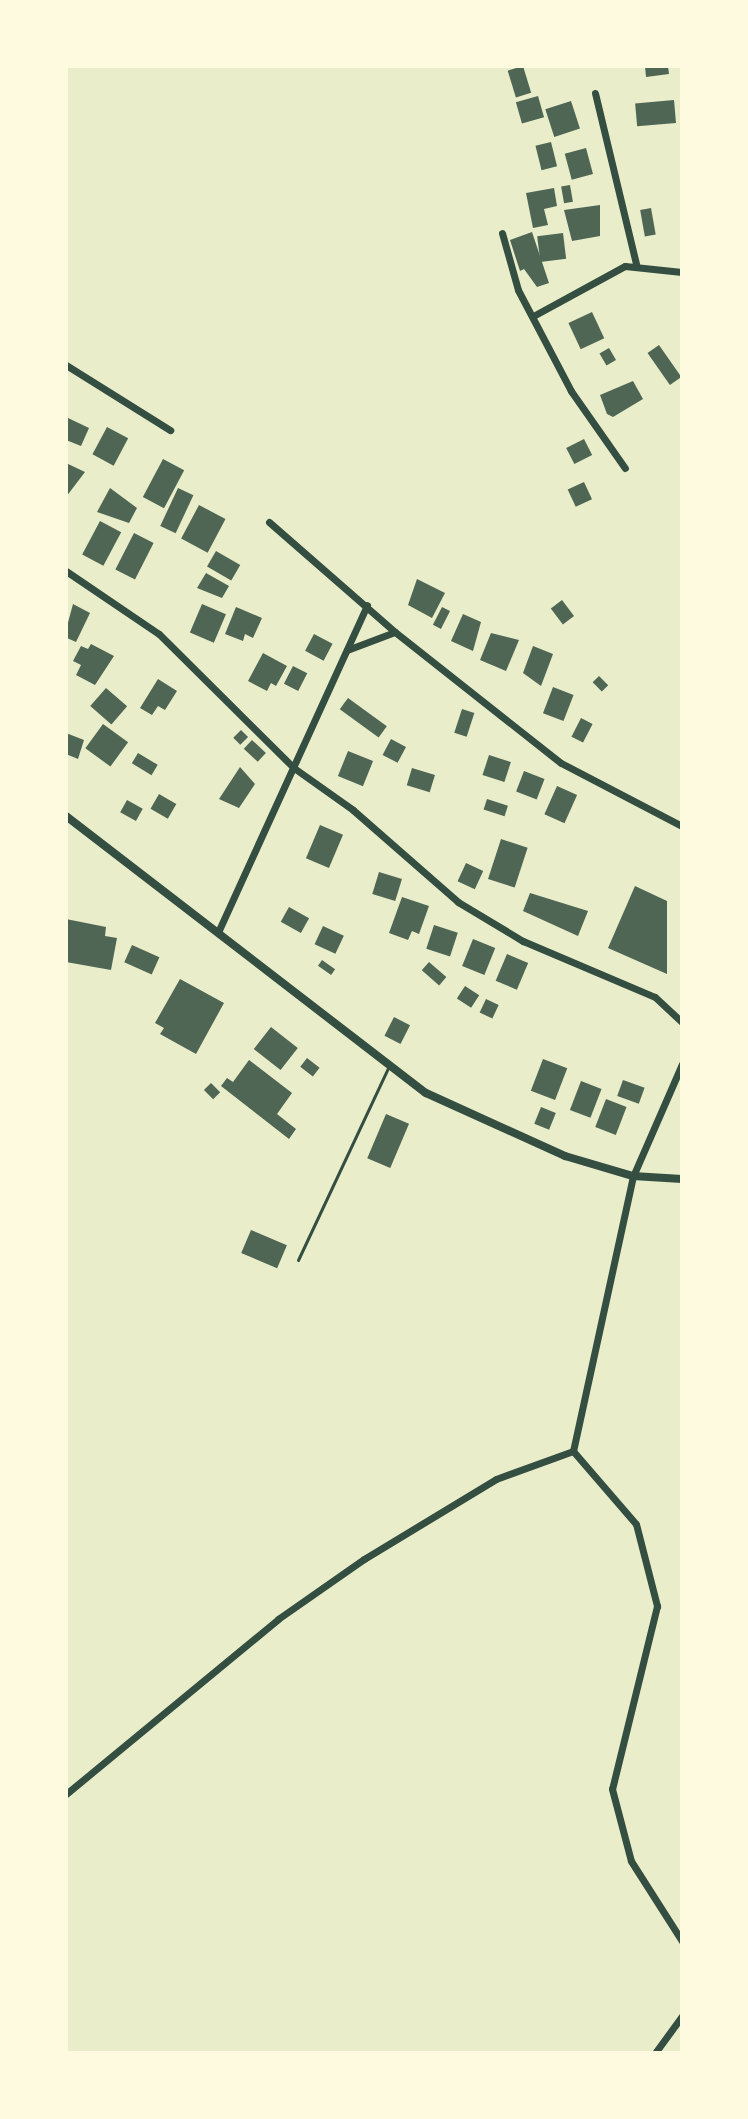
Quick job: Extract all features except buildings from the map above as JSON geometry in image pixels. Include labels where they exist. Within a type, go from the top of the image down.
[{"type":"street","points":[[595,93],[636,264]]},
{"type":"street","points":[[502,233],[514,281],[535,315],[571,391],[625,468]]},
{"type":"street","points":[[535,315],[592,280],[636,264],[682,272]]},
{"type":"street","points":[[66,365],[170,430]]},
{"type":"street","points":[[269,522],[395,632],[561,763],[682,826]]},
{"type":"street","points":[[66,571],[159,634],[294,768],[485,920],[655,997],[682,1022]]},
{"type":"street","points":[[219,930],[367,605]]},
{"type":"street","points":[[347,650],[395,632]]},
{"type":"street","points":[[66,816],[219,930],[389,1066],[469,1116],[565,1156],[633,1176],[682,1179]]},
{"type":"street","points":[[573,1451],[633,1176],[682,1064]]},
{"type":"street","points":[[66,1794],[278,1619],[364,1559],[496,1479],[573,1451]]},
{"type":"street","points":[[573,1451],[636,1524],[657,1606],[612,1789],[631,1861],[682,1941]]},
{"type":"street","points":[[66,1780],[77,1784]]},
{"type":"street","points":[[655,2053],[682,2016]]},
{"type":"lane","points":[[298,1260],[389,1066]]}]
